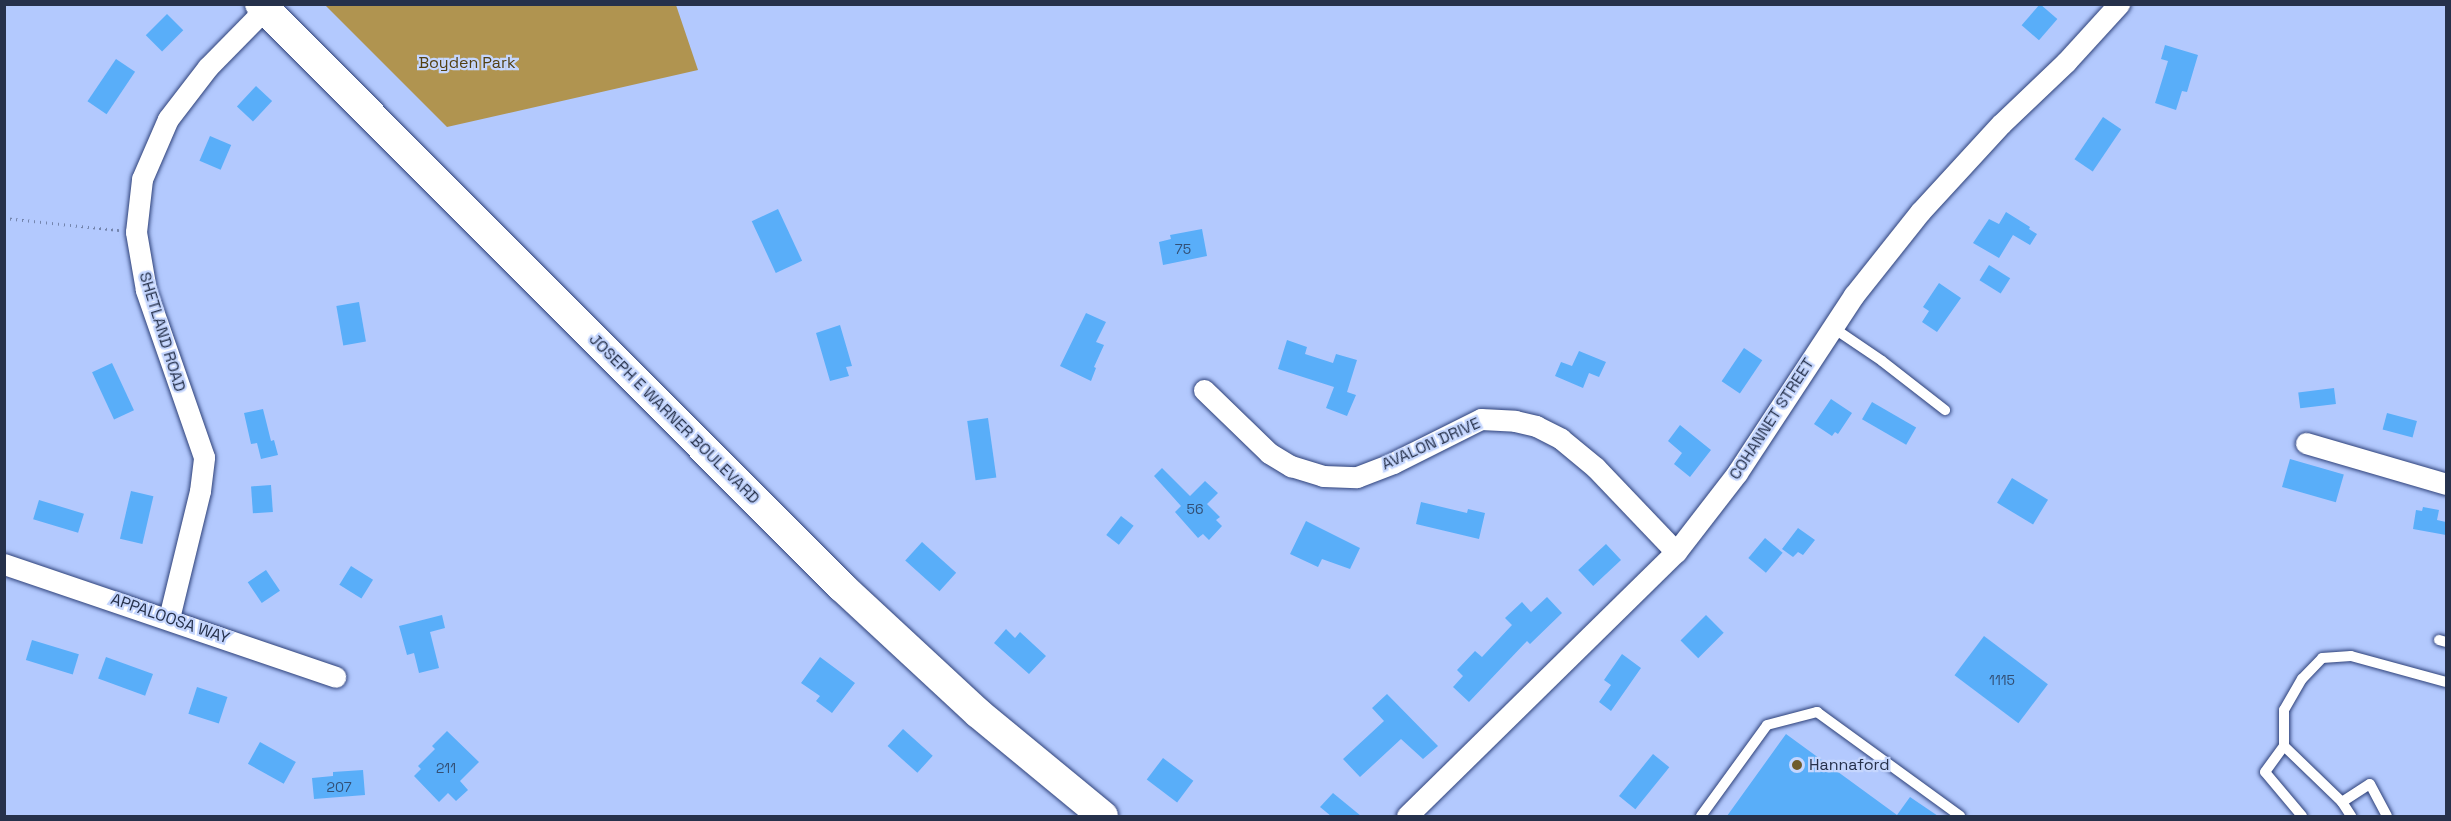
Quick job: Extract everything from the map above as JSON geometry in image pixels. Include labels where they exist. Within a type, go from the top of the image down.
[{"type":"main road","name":"JOSEPH E WARNER BOULEVARD","points":[[262,7],[834,579],[978,713],[1103,816]]},
{"type":"street","name":"COHANNET STREET","points":[[1407,816],[1676,552],[1737,473],[1854,295],[1920,212],[2001,124],[2066,62],[2119,4]]},
{"type":"street","name":"SHETLAND ROAD","points":[[169,618],[200,491],[204,457],[146,290],[136,232],[142,179],[168,119],[208,67],[262,7]]},
{"type":"street","name":"AVALON DRIVE","points":[[1204,390],[1269,453],[1291,466],[1323,476],[1357,477],[1393,463],[1481,419],[1515,421],[1536,426],[1561,439],[1596,468],[1676,552]]},
{"type":"street","points":[[2306,443],[2446,483]]},
{"type":"street","name":"APPALOOSA WAY","points":[[4,564],[169,618],[335,677]]},
{"type":"lane","points":[[1832,327],[1882,361],[1945,410]]},
{"type":"lane","points":[[2302,816],[2265,772],[2284,746],[2284,710],[2302,680],[2322,658],[2351,656],[2446,682]]},
{"type":"lane","points":[[1701,816],[1767,725],[1817,712],[1960,816]]},
{"type":"lane","points":[[2284,746],[2342,802],[2351,816]]},
{"type":"lane","points":[[2342,802],[2370,784],[2387,816]]},
{"type":"path","points":[[4,218],[136,232]]},
{"type":"green space","name":"Boyden Park","points":[[325,5],[676,5],[698,70],[447,127]]},
{"type":"building","points":[[2040,4],[2057,19],[2039,40],[2022,25]]},
{"type":"building","points":[[167,14],[183,30],[162,51],[146,35]]},
{"type":"building","points":[[2165,45],[2198,55],[2187,92],[2182,91],[2176,110],[2155,103],[2168,61],[2161,59]]},
{"type":"building","points":[[116,59],[135,72],[107,114],[87,101]]},
{"type":"building","points":[[256,86],[272,101],[253,121],[237,106]]},
{"type":"building","points":[[2103,117],[2121,129],[2093,172],[2074,159]]},
{"type":"building","points":[[210,136],[231,145],[221,170],[199,161]]},
{"type":"building","points":[[778,209],[802,261],[776,273],[752,221]]},
{"type":"building","points":[[2006,212],[2037,234],[2030,245],[2013,235],[1999,258],[1973,243],[1989,219],[1999,224]]},
{"type":"building","points":[[1202,229],[1207,256],[1163,265],[1159,242],[1171,239],[1170,235]]},
{"type":"building","points":[[1989,265],[2010,278],[2001,294],[1979,280]]},
{"type":"building","points":[[1939,283],[1961,298],[1937,332],[1922,322],[1929,311],[1923,307]]},
{"type":"building","points":[[359,302],[366,341],[343,345],[336,306]]},
{"type":"building","points":[[1086,313],[1106,322],[1096,342],[1104,345],[1094,367],[1096,368],[1091,381],[1060,366]]},
{"type":"building","points":[[840,325],[852,366],[846,367],[849,376],[830,381],[816,333]]},
{"type":"building","points":[[1287,340],[1307,347],[1305,354],[1333,363],[1336,354],[1357,360],[1347,392],[1356,395],[1347,416],[1326,408],[1334,387],[1278,369]]},
{"type":"building","points":[[1744,348],[1762,360],[1740,393],[1722,381]]},
{"type":"building","points":[[1579,351],[1606,362],[1599,377],[1589,373],[1583,388],[1555,376],[1561,362],[1572,366]]},
{"type":"building","points":[[112,363],[134,410],[114,419],[92,372]]},
{"type":"building","points":[[2334,388],[2336,404],[2300,408],[2298,392]]},
{"type":"building","points":[[1831,399],[1852,413],[1838,434],[1835,432],[1832,436],[1814,424]]},
{"type":"building","points":[[1872,402],[1916,428],[1906,445],[1862,419]]},
{"type":"building","points":[[263,409],[271,441],[274,440],[278,455],[261,459],[257,443],[251,444],[244,413]]},
{"type":"building","points":[[2387,413],[2417,421],[2413,437],[2383,429]]},
{"type":"building","points":[[988,418],[996,477],[976,480],[967,421]]},
{"type":"building","points":[[1680,425],[1711,450],[1690,477],[1674,464],[1682,453],[1668,441]]},
{"type":"building","points":[[2290,459],[2344,474],[2336,502],[2282,487]]},
{"type":"building","points":[[1162,468],[1190,496],[1205,481],[1218,493],[1207,504],[1220,517],[1216,520],[1222,526],[1209,540],[1203,534],[1198,538],[1175,512],[1181,506],[1154,476]]},
{"type":"building","points":[[2012,478],[2048,500],[2033,524],[1997,503]]},
{"type":"building","points":[[271,485],[273,512],[253,513],[251,486]]},
{"type":"building","points":[[131,491],[153,496],[142,544],[120,539]]},
{"type":"building","points":[[39,500],[84,514],[78,533],[33,519]]},
{"type":"building","points":[[1421,502],[1467,513],[1468,509],[1485,513],[1479,539],[1416,524]]},
{"type":"building","points":[[2423,507],[2439,510],[2437,520],[2446,522],[2446,535],[2413,529],[2416,510],[2422,511]]},
{"type":"building","points":[[1121,516],[1134,526],[1119,545],[1106,535]]},
{"type":"building","points":[[1306,521],[1360,548],[1350,569],[1322,559],[1318,567],[1290,554]]},
{"type":"building","points":[[1798,528],[1815,540],[1803,555],[1798,552],[1793,557],[1782,549]]},
{"type":"building","points":[[1765,538],[1783,553],[1766,573],[1748,558]]},
{"type":"building","points":[[922,542],[956,573],[939,591],[905,561]]},
{"type":"building","points":[[1606,544],[1621,560],[1593,586],[1578,570]]},
{"type":"building","points":[[351,566],[373,580],[361,598],[339,585]]},
{"type":"building","points":[[266,570],[280,591],[262,603],[248,582]]},
{"type":"building","points":[[1547,597],[1562,613],[1530,644],[1527,641],[1469,702],[1453,687],[1463,676],[1457,670],[1475,651],[1482,657],[1512,625],[1505,618],[1522,602],[1531,612]]},
{"type":"building","points":[[442,615],[445,628],[430,632],[439,668],[419,673],[414,653],[407,655],[399,626]]},
{"type":"building","points":[[1706,615],[1724,633],[1698,658],[1681,640]]},
{"type":"building","points":[[1006,629],[1015,638],[1020,632],[1046,656],[1029,674],[994,643]]},
{"type":"building","points":[[1984,636],[2048,684],[2018,723],[1955,675]]},
{"type":"building","points":[[32,640],[79,654],[73,674],[26,660]]},
{"type":"building","points":[[1622,654],[1641,668],[1611,711],[1599,702],[1611,685],[1604,680]]},
{"type":"building","points":[[106,657],[153,674],[145,696],[98,679]]},
{"type":"building","points":[[820,657],[855,683],[832,713],[816,701],[820,696],[801,683]]},
{"type":"building","points":[[197,687],[227,697],[219,724],[188,714]]},
{"type":"building","points":[[1387,694],[1438,746],[1423,759],[1401,739],[1360,777],[1343,759],[1384,721],[1372,708]]},
{"type":"building","points":[[903,729],[933,756],[917,773],[888,746]]},
{"type":"building","points":[[447,731],[479,762],[460,781],[468,790],[456,801],[448,793],[439,802],[414,776],[421,769],[418,766],[435,749],[432,746]]},
{"type":"building","name":"Hannaford","points":[[1786,734],[1897,815],[1910,797],[1938,816],[1727,816]]},
{"type":"building","points":[[260,742],[296,762],[284,784],[248,764]]},
{"type":"building","points":[[1653,754],[1669,767],[1635,809],[1619,796]]},
{"type":"building","points":[[1163,758],[1193,781],[1177,802],[1147,780]]},
{"type":"building","points":[[363,770],[365,795],[314,799],[312,778],[333,776],[333,772]]},
{"type":"building","points":[[1333,793],[1361,816],[1331,816],[1320,807]]},
{"type":"place","name":"Hannaford","points":[[1797,765]]}]
